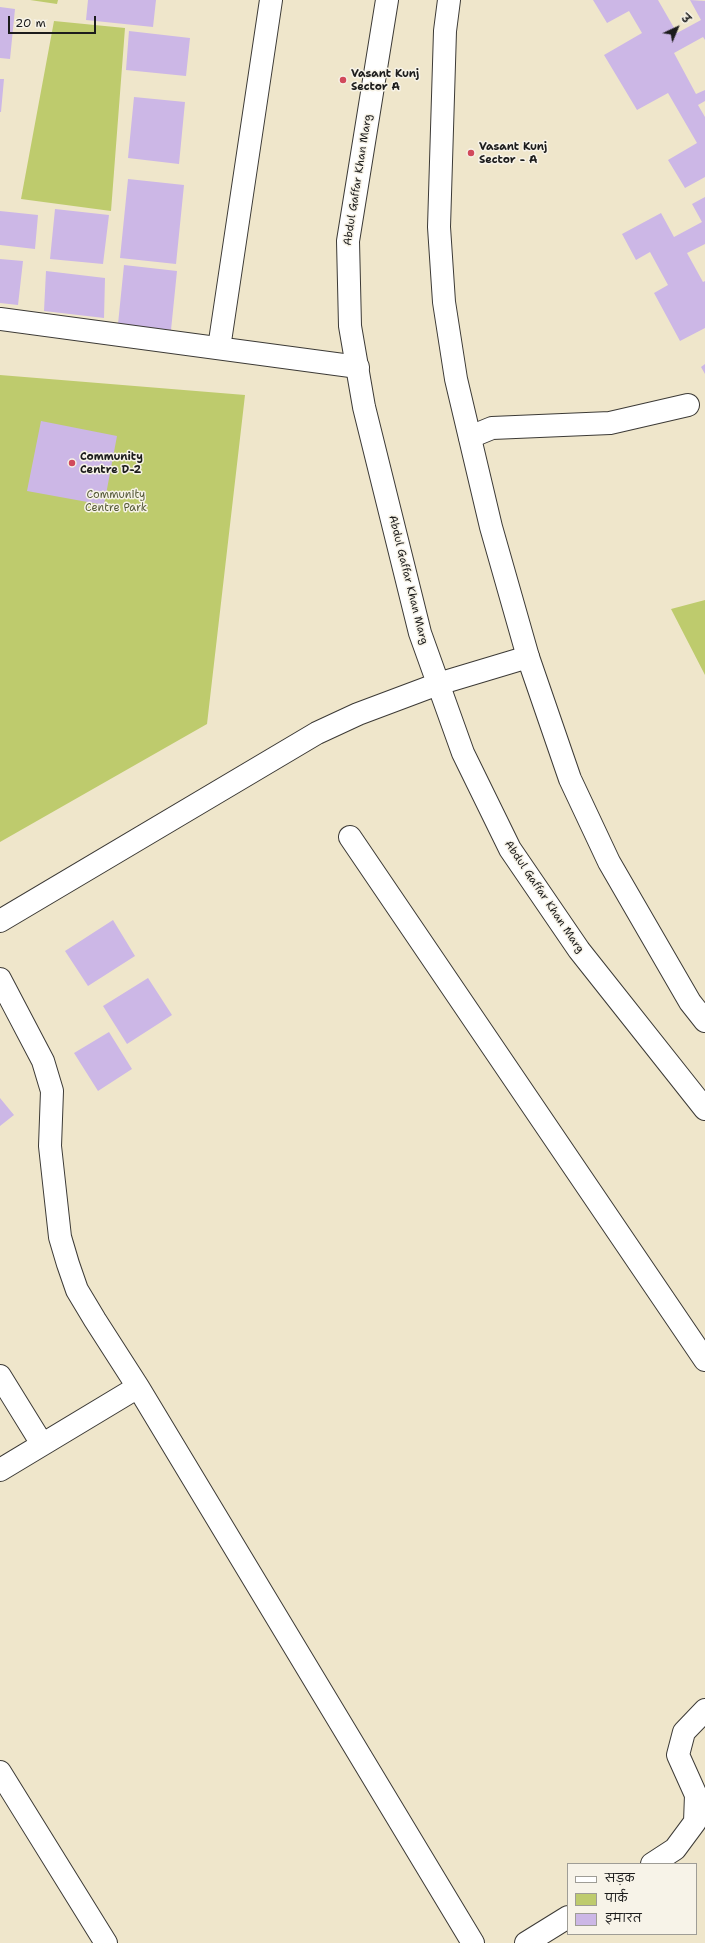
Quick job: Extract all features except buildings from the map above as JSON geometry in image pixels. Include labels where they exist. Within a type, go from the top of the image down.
[{"type":"street","points":[[219,348],[271,0]]},
{"type":"street","name":"Abdul Gaffar Khan Marg","points":[[387,0],[348,242],[350,326],[364,407],[420,633],[463,753],[510,850],[579,950],[705,1109]]},
{"type":"street","points":[[449,0],[445,31],[439,227],[444,302],[456,379],[491,527],[528,657],[570,779],[609,862],[690,1002],[705,1021]]},
{"type":"street","points":[[0,318],[358,366]]},
{"type":"street","points":[[470,437],[492,428],[610,423],[688,405]]},
{"type":"street","points":[[0,921],[317,733],[358,714],[438,684],[528,657]]},
{"type":"street","points":[[350,837],[705,1360]]},
{"type":"street","points":[[0,979],[43,1061],[52,1091],[49,1135],[51,1166],[60,1237],[78,1290],[91,1314],[138,1387],[473,1943]]},
{"type":"street","points":[[0,1376],[42,1444]]},
{"type":"street","points":[[0,1470],[138,1387]]},
{"type":"street","points":[[654,1863],[675,1849],[695,1822],[696,1795],[678,1755],[684,1732],[705,1710]]},
{"type":"street","points":[[0,1772],[103,1942]]},
{"type":"street","points":[[526,1943],[567,1918]]},
{"type":"green space","points":[[30,0],[58,0],[57,4]]},
{"type":"green space","points":[[54,21],[125,28],[111,211],[21,199]]},
{"type":"green space","name":"Community Centre Park","points":[[0,375],[245,395],[207,724],[0,842]]},
{"type":"green space","points":[[705,600],[705,675],[671,609]]},
{"type":"place","name":"Vasant Kunj Sector A","points":[[343,80]]},
{"type":"place","name":"Vasant Kunj Sector - A","points":[[471,153]]},
{"type":"place","name":"Community Centre D-2","points":[[72,463]]}]
